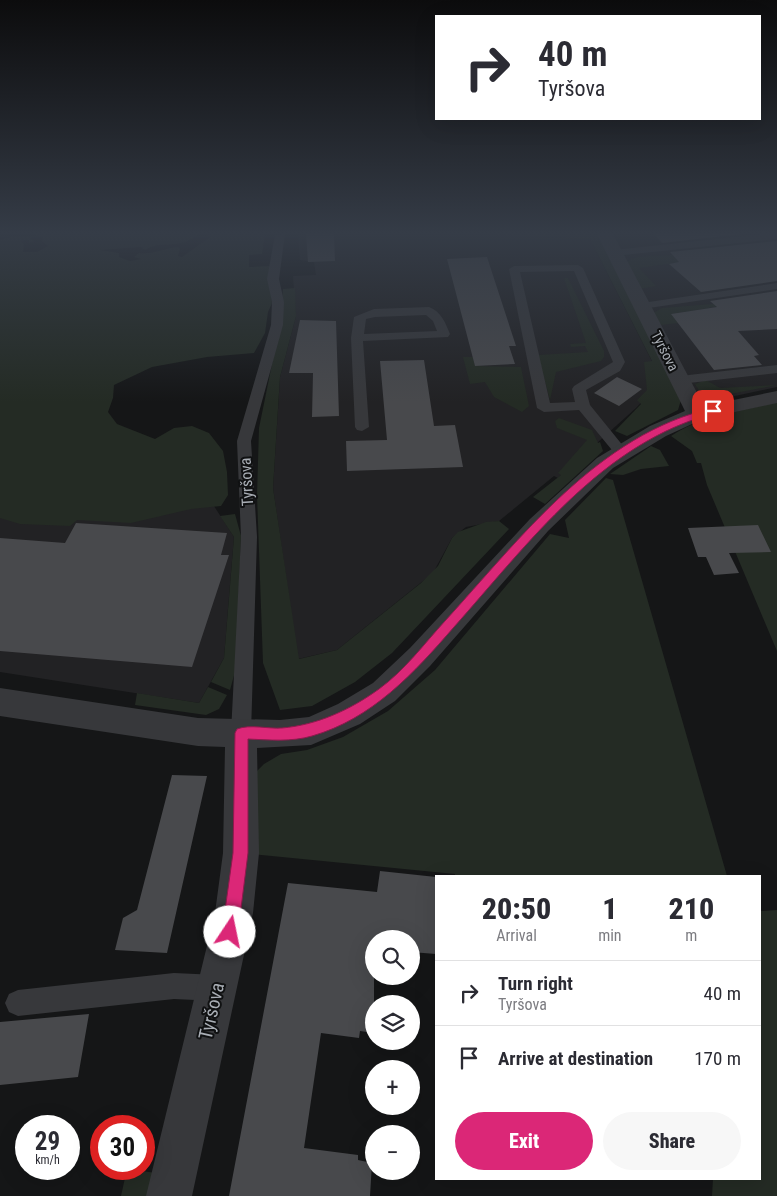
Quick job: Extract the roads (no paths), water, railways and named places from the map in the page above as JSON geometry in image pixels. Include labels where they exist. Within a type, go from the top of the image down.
[{"type":"street","name":"Tyršova","points":[[633,290],[697,414]]},
{"type":"street","points":[[0,702],[198,732],[280,734],[311,731],[349,714],[384,692],[420,657],[539,525],[605,463],[658,431],[697,414],[777,396]]},
{"type":"street","name":"Tyršova","points":[[169,1196],[234,914],[240,867],[241,733]]},
{"type":"lane","name":"Tyršova","points":[[241,733],[250,536],[244,442],[277,325],[278,302],[275,290]]},
{"type":"lane","points":[[518,290],[544,408],[583,406]]},
{"type":"lane","points":[[588,290],[619,362],[615,368],[579,389],[583,406],[621,452]]},
{"type":"lane","points":[[642,306],[751,290]]},
{"type":"lane","points":[[357,338],[444,334],[438,320],[429,311],[374,313],[360,317],[357,338],[362,427]]},
{"type":"lane","points":[[680,380],[777,369]]},
{"type":"lane","points":[[18,1003],[174,986],[217,988]]}]
